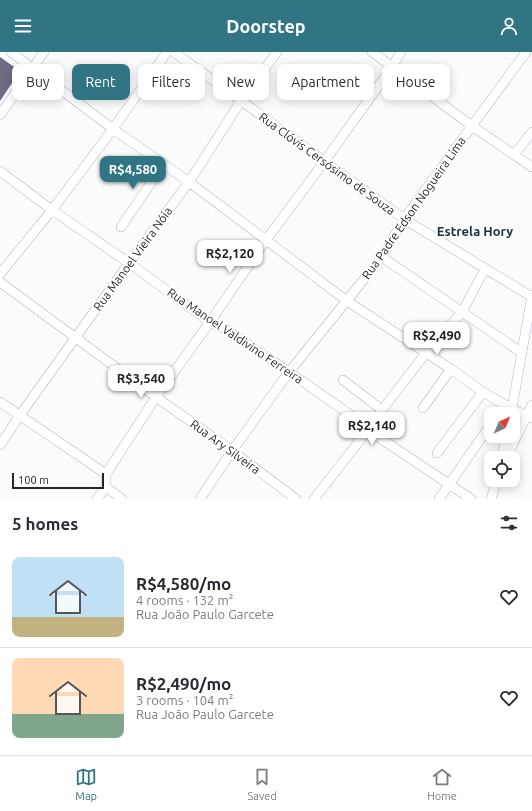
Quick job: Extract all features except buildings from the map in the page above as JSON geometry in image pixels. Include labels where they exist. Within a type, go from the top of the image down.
[{"type":"street","points":[[11,52],[28,64]]},
{"type":"street","points":[[36,64],[44,52]]},
{"type":"street","points":[[0,274],[52,210],[113,129],[167,52]]},
{"type":"street","name":"Rua Clóvis Cersósimo de Souza","points":[[174,52],[404,220],[532,296]]},
{"type":"street","name":"Rua Manoel Vieira Nóia","points":[[0,445],[129,263],[189,182],[241,101],[277,52]]},
{"type":"street","points":[[372,52],[389,64]]},
{"type":"street","points":[[393,64],[401,52]]},
{"type":"street","name":"Rua Padre Edson Nogueira Lima","points":[[200,499],[232,451],[289,372],[382,257],[404,220],[526,52]]},
{"type":"street","points":[[97,499],[106,487],[106,474],[156,397],[266,240],[382,80]]},
{"type":"street","points":[[64,92],[113,129],[189,182],[347,301],[506,407]]},
{"type":"street","points":[[0,115],[12,98]]},
{"type":"street","points":[[437,100],[532,167]]},
{"type":"street","points":[[514,155],[532,132]]},
{"type":"street","points":[[120,227],[163,164]]},
{"type":"street","name":"Rua Manoel Valdivino Ferreira","points":[[0,171],[52,210],[129,263],[210,322],[227,330],[289,372],[362,423],[368,430],[471,499]]},
{"type":"street","points":[[382,257],[522,353]]},
{"type":"street","points":[[314,499],[426,353],[462,312],[485,268]]},
{"type":"street","name":"Rua Ary Silveira","points":[[0,282],[296,499]]},
{"type":"street","points":[[509,407],[522,353],[532,296]]},
{"type":"street","points":[[423,408],[451,369]]},
{"type":"street","points":[[343,380],[382,410]]},
{"type":"street","points":[[437,453],[483,392]]},
{"type":"street","points":[[0,402],[106,474]]},
{"type":"street","points":[[510,451],[530,417],[532,405]]},
{"type":"street","points":[[520,413],[530,417]]},
{"type":"street","points":[[439,499],[484,434]]},
{"type":"street","points":[[106,487],[122,499]]},
{"type":"street","points":[[491,499],[495,487]]},
{"type":"district","name":"Estrela Hory","points":[[475,231]]}]
